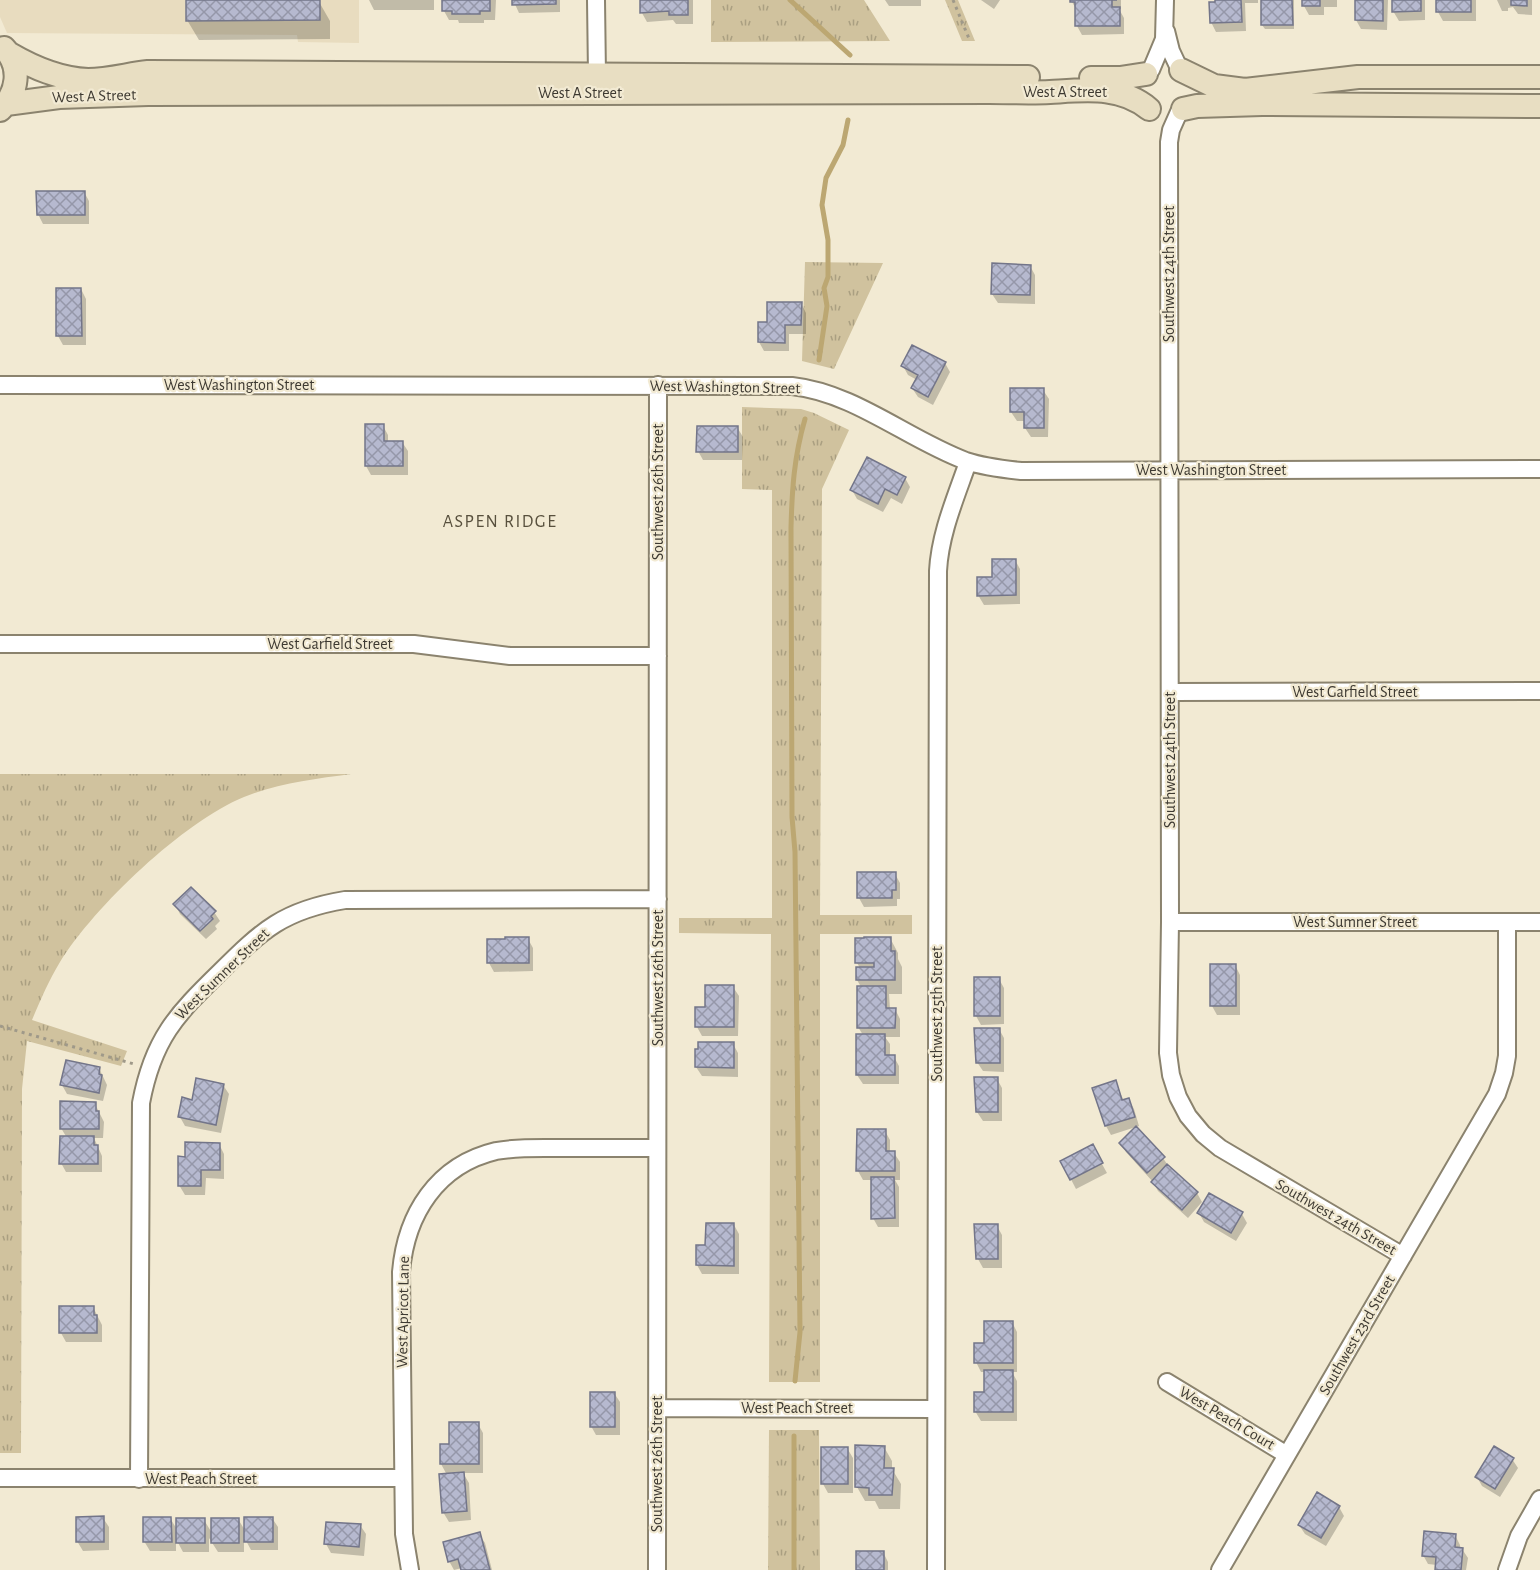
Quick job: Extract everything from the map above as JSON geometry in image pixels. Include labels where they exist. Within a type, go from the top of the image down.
[{"type":"main road","name":"West A Street","points":[[5,49],[31,67],[51,74],[88,80],[148,72],[1120,78],[1148,72]]},
{"type":"main road","points":[[3,107],[13,93],[16,80],[15,66],[5,49]]},
{"type":"main road","points":[[1540,77],[1358,77],[1245,90],[1214,86],[1180,69],[1165,65],[1148,72],[1140,88],[1144,103],[1167,111],[1197,106],[1262,104],[1540,106]]},
{"type":"main road","points":[[1167,111],[1191,93],[1191,84],[1180,69]]},
{"type":"main road","name":"West A Street","points":[[3,107],[59,97],[148,94],[1051,92],[1078,89],[1124,95],[1167,111]]},
{"type":"street","points":[[596,0],[597,75]]},
{"type":"street","points":[[1166,0],[1166,27],[1170,51],[1180,69]]},
{"type":"street","points":[[1148,72],[1160,51],[1166,27]]},
{"type":"street","name":"Southwest 24th Street","points":[[1167,111],[1166,129],[1169,142],[1170,692],[1168,1053],[1170,1075],[1188,1116],[1203,1134],[1220,1148],[1403,1256]]},
{"type":"street","name":"West Washington Street","points":[[0,385],[802,387],[829,394],[847,402],[968,462],[993,468],[1021,471],[1540,470]]},
{"type":"street","name":"Southwest 26th Street","points":[[657,1570],[658,385]]},
{"type":"street","name":"Southwest 25th Street","points":[[936,1570],[938,571],[944,531],[968,462]]},
{"type":"street","name":"West Garfield Street","points":[[0,644],[414,644],[510,656],[658,656]]},
{"type":"street","name":"West Garfield Street","points":[[1170,692],[1540,691]]},
{"type":"street","name":"West Sumner Street","points":[[139,1479],[141,1102],[149,1068],[158,1046],[188,1003],[256,937],[298,912],[325,903],[345,900],[658,899]]},
{"type":"street","name":"West Sumner Street","points":[[1170,922],[1540,922]]},
{"type":"street","name":"Southwest 23rd Street","points":[[1220,1570],[1497,1094],[1507,1056],[1507,922]]},
{"type":"street","name":"West Apricot Lane","points":[[410,1570],[404,1534],[402,1478],[403,1254],[407,1234],[415,1215],[426,1197],[439,1183],[464,1164],[498,1151],[525,1148],[657,1148]]},
{"type":"street","name":"West Peach Court","points":[[1167,1382],[1287,1455]]},
{"type":"street","name":"West Peach Street","points":[[657,1408],[936,1409]]},
{"type":"street","name":"West Peach Street","points":[[0,1479],[402,1478]]},
{"type":"street","points":[[1507,1570],[1518,1536],[1540,1499]]},
{"type":"path","points":[[953,0],[970,41]]},
{"type":"path","points":[[0,1026],[149,1068]]},
{"type":"shaded area","points":[[0,0],[359,0],[359,43],[298,42],[297,35],[7,33],[0,17]]},
{"type":"green space","points":[[711,0],[864,0],[890,41],[711,42]]},
{"type":"green space","points":[[945,0],[958,0],[975,41],[962,41]]},
{"type":"green space","points":[[805,262],[883,263],[834,369],[802,361]]},
{"type":"green space","points":[[742,407],[801,409],[849,430],[822,489],[820,915],[912,915],[912,934],[820,934],[820,1382],[769,1382],[771,934],[679,933],[679,918],[772,918],[772,490],[742,489]]},
{"type":"green space","points":[[0,774],[351,774],[297,782],[257,792],[220,809],[194,825],[142,868],[95,916],[75,940],[48,983],[32,1020],[127,1051],[121,1066],[27,1041],[22,1089],[21,1453],[0,1453]]},
{"type":"green space","points":[[769,1430],[819,1430],[820,1570],[768,1570]]},
{"type":"building","points":[[186,0],[320,0],[320,20],[186,21]]},
{"type":"building","points":[[442,0],[490,0],[490,11],[480,11],[480,14],[452,14],[452,11],[442,11]]},
{"type":"building","points":[[512,0],[556,0],[556,4],[512,5]]},
{"type":"building","points":[[640,0],[688,0],[688,15],[669,15],[669,11],[640,13]]},
{"type":"building","points":[[1070,0],[1112,0],[1112,7],[1120,7],[1120,26],[1075,26],[1075,2],[1070,2]]},
{"type":"building","points":[[1215,0],[1241,0],[1242,22],[1210,23],[1209,2],[1215,2]]},
{"type":"building","points":[[1261,0],[1292,0],[1293,25],[1261,25]]},
{"type":"building","points":[[1302,0],[1320,0],[1320,6],[1302,6]]},
{"type":"building","points":[[1355,0],[1383,0],[1383,21],[1355,20]]},
{"type":"building","points":[[1392,0],[1421,0],[1421,11],[1392,12]]},
{"type":"building","points":[[1436,0],[1471,0],[1471,12],[1436,12]]},
{"type":"building","points":[[1511,0],[1527,0],[1527,6],[1511,5]]},
{"type":"building","points":[[36,191],[85,191],[85,215],[37,215]]},
{"type":"building","points":[[992,263],[1031,265],[1030,295],[991,294]]},
{"type":"building","points":[[56,288],[81,288],[82,336],[56,336]]},
{"type":"building","points":[[767,302],[802,302],[801,325],[785,325],[785,343],[758,342],[758,322],[767,322]]},
{"type":"building","points":[[912,345],[946,362],[928,397],[911,388],[918,375],[901,366]]},
{"type":"building","points":[[1010,388],[1044,388],[1044,428],[1024,428],[1024,412],[1010,412]]},
{"type":"building","points":[[365,424],[384,424],[384,441],[403,441],[403,466],[365,466]]},
{"type":"building","points":[[697,426],[738,426],[738,452],[696,452]]},
{"type":"building","points":[[867,457],[906,477],[897,495],[885,489],[878,504],[850,490]]},
{"type":"building","points":[[992,559],[1016,559],[1016,595],[977,596],[977,577],[992,577]]},
{"type":"building","points":[[857,872],[896,872],[896,890],[892,890],[892,898],[857,898]]},
{"type":"building","points":[[191,887],[216,911],[211,916],[213,919],[200,931],[173,904]]},
{"type":"building","points":[[505,937],[529,937],[529,963],[487,963],[487,939],[505,939]]},
{"type":"building","points":[[891,937],[891,951],[895,951],[895,980],[856,980],[856,967],[874,967],[874,963],[855,963],[855,938]]},
{"type":"building","points":[[1210,964],[1236,964],[1236,1006],[1210,1006]]},
{"type":"building","points":[[974,977],[1000,977],[1000,1016],[974,1016]]},
{"type":"building","points":[[705,985],[734,985],[734,1027],[695,1027],[695,1007],[705,1007]]},
{"type":"building","points":[[857,986],[886,986],[886,1008],[896,1008],[895,1028],[857,1028]]},
{"type":"building","points":[[974,1028],[1000,1028],[1000,1063],[976,1063]]},
{"type":"building","points":[[856,1034],[885,1034],[885,1055],[895,1055],[895,1075],[856,1075]]},
{"type":"building","points":[[698,1042],[734,1042],[734,1068],[695,1067],[695,1049],[698,1049]]},
{"type":"building","points":[[66,1060],[100,1067],[99,1074],[102,1075],[99,1093],[60,1085]]},
{"type":"building","points":[[974,1077],[998,1077],[998,1112],[976,1112]]},
{"type":"building","points":[[196,1078],[224,1084],[216,1125],[178,1117],[182,1097],[192,1100]]},
{"type":"building","points":[[1116,1080],[1122,1100],[1129,1098],[1135,1117],[1105,1126],[1092,1088]]},
{"type":"building","points":[[60,1101],[96,1102],[96,1111],[99,1111],[99,1129],[60,1129]]},
{"type":"building","points":[[1136,1126],[1165,1157],[1147,1173],[1119,1143]]},
{"type":"building","points":[[857,1129],[886,1129],[886,1151],[895,1151],[895,1171],[856,1171]]},
{"type":"building","points":[[60,1136],[94,1136],[94,1145],[98,1145],[98,1164],[59,1164]]},
{"type":"building","points":[[185,1142],[220,1143],[220,1170],[201,1170],[201,1186],[178,1186],[178,1156],[185,1157]]},
{"type":"building","points":[[1093,1144],[1103,1163],[1070,1180],[1060,1161]]},
{"type":"building","points":[[1167,1164],[1198,1192],[1182,1210],[1151,1182]]},
{"type":"building","points":[[871,1177],[894,1177],[895,1218],[871,1219]]},
{"type":"building","points":[[1209,1193],[1243,1212],[1231,1233],[1197,1213]]},
{"type":"building","points":[[706,1223],[734,1223],[734,1266],[696,1265],[696,1245],[705,1245]]},
{"type":"building","points":[[974,1224],[998,1224],[998,1259],[976,1259]]},
{"type":"building","points":[[59,1306],[94,1306],[94,1315],[97,1315],[97,1333],[59,1333]]},
{"type":"building","points":[[984,1321],[1013,1321],[1013,1363],[974,1363],[974,1343],[984,1343]]},
{"type":"building","points":[[984,1370],[1013,1370],[1013,1412],[974,1412],[974,1392],[984,1392]]},
{"type":"building","points":[[590,1392],[615,1392],[615,1427],[590,1427]]},
{"type":"building","points":[[449,1422],[479,1422],[479,1464],[440,1464],[440,1444],[449,1444]]},
{"type":"building","points":[[855,1445],[885,1446],[884,1468],[894,1468],[892,1495],[869,1495],[869,1488],[855,1487]]},
{"type":"building","points":[[1494,1446],[1514,1458],[1495,1489],[1475,1477]]},
{"type":"building","points":[[821,1447],[848,1447],[848,1484],[821,1484]]},
{"type":"building","points":[[464,1472],[467,1511],[442,1513],[439,1474]]},
{"type":"building","points":[[1317,1492],[1340,1506],[1321,1538],[1298,1525]]},
{"type":"building","points":[[104,1516],[104,1542],[76,1542],[76,1517]]},
{"type":"building","points":[[143,1517],[171,1517],[172,1542],[143,1542]]},
{"type":"building","points":[[244,1517],[273,1517],[273,1542],[244,1542]]},
{"type":"building","points":[[176,1518],[205,1518],[205,1543],[176,1543]]},
{"type":"building","points":[[211,1518],[239,1518],[239,1543],[211,1543]]},
{"type":"building","points":[[326,1522],[361,1524],[359,1547],[324,1544]]},
{"type":"building","points":[[1424,1531],[1456,1534],[1455,1547],[1463,1548],[1461,1570],[1435,1570],[1436,1557],[1422,1556]]},
{"type":"building","points":[[480,1532],[490,1570],[461,1570],[458,1559],[448,1562],[443,1542]]},
{"type":"building","points":[[856,1551],[884,1551],[884,1570],[856,1570]]},
{"type":"waterway","points":[[790,0],[850,55]]},
{"type":"waterway","points":[[819,360],[827,306],[824,288],[828,277],[828,240],[822,205],[826,178],[843,145],[848,120]]},
{"type":"waterway","points":[[795,1381],[800,1332],[795,852],[792,817],[791,528],[794,473],[805,419]]},
{"type":"waterway","points":[[794,1436],[794,1570]]},
{"type":"district","name":"ASPEN RIDGE","points":[[500,522]]}]
